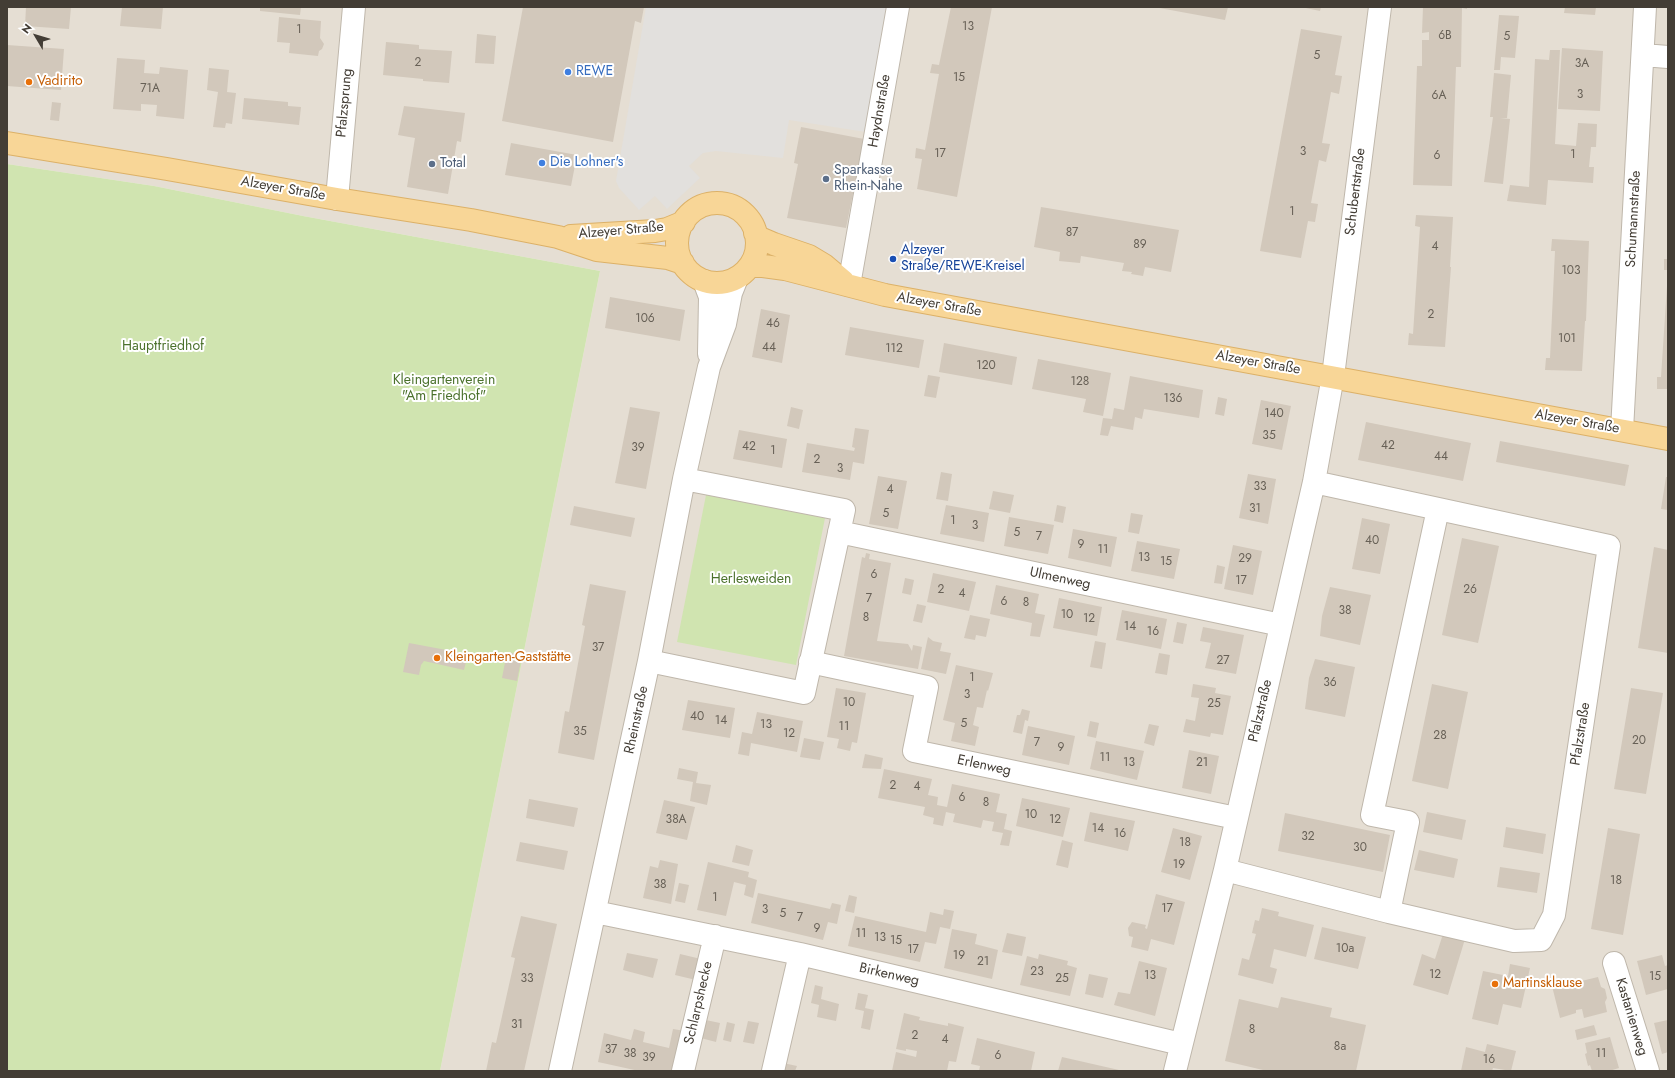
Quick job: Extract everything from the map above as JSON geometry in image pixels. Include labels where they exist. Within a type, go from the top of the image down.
[{"type":"main road","name":"Alzeyer Straße","points":[[7,144],[471,220],[558,237],[597,250],[662,257],[683,263]]},
{"type":"main road","points":[[718,203],[738,209],[752,224],[756,233],[756,250],[743,272],[720,283],[704,281],[688,271],[679,255],[678,238],[684,222],[690,214],[698,208],[708,204],[718,203]]},
{"type":"main road","name":"Alzeyer Straße","points":[[558,237],[655,231],[684,222]]},
{"type":"main road","name":"Alzeyer Straße","points":[[756,233],[760,238],[809,256],[824,265],[849,285]]},
{"type":"main road","name":"Alzeyer Straße","points":[[743,272],[771,267],[885,295],[1668,438]]},
{"type":"street","name":"Pfalzsprung","points":[[337,199],[354,7]]},
{"type":"street","name":"Haydnstraße","points":[[849,285],[898,7]]},
{"type":"street","name":"Schubertstraße","points":[[1333,376],[1380,7]]},
{"type":"street","name":"Schumannstraße","points":[[1622,430],[1645,7]]},
{"type":"street","points":[[1643,55],[1668,57]]},
{"type":"street","name":"Rheinstraße","points":[[560,1071],[650,661],[684,479],[708,367],[725,324],[731,293],[743,272]]},
{"type":"street","name":"Rheinstraße","points":[[704,281],[710,297],[708,367]]},
{"type":"street","name":"Pfalzstraße","points":[[1175,1071],[1225,870],[1314,482],[1333,376]]},
{"type":"street","points":[[650,661],[804,693],[844,510],[684,479]]},
{"type":"street","name":"Pfalzstraße","points":[[1225,870],[1389,912],[1514,940],[1540,940],[1554,915],[1609,546],[1314,482]]},
{"type":"street","points":[[1389,912],[1408,822],[1372,815],[1438,509]]},
{"type":"street","name":"Ulmenweg","points":[[839,532],[1281,625]]},
{"type":"street","name":"Erlenweg","points":[[810,662],[927,687],[914,751],[1236,818]]},
{"type":"street","name":"Birkenweg","points":[[595,912],[800,954],[1181,1044]]},
{"type":"street","name":"Schlarpshecke","points":[[683,1071],[715,936]]},
{"type":"street","points":[[773,1071],[800,954]]},
{"type":"street","name":"Kastanienweg","points":[[1614,963],[1648,1071]]},
{"type":"shaded area","points":[[7,7],[1668,7],[1668,1071],[440,1071],[600,271],[303,216],[154,186],[7,164]]},
{"type":"shaded area","points":[[646,7],[892,7],[866,132],[789,120],[783,158],[716,151],[703,153],[689,166],[700,178],[667,209],[655,196],[639,210],[619,188],[616,181]]},
{"type":"green space","points":[[7,164],[154,186],[303,216],[600,271],[440,1071],[7,1071]]},
{"type":"green space","name":"Herlesweiden","points":[[706,495],[825,518],[796,665],[677,642]]},
{"type":"building","points":[[26,7],[71,7],[69,29],[25,26]]},
{"type":"building","points":[[122,7],[163,7],[161,29],[120,26]]},
{"type":"building","points":[[260,7],[301,7],[300,15],[260,11]]},
{"type":"building","name":"REWE","points":[[523,7],[644,7],[641,23],[635,21],[613,142],[502,121]]},
{"type":"building","points":[[951,7],[992,7],[957,197],[917,189],[922,159],[915,158],[916,148],[925,150],[939,74],[930,73],[932,64],[939,65]]},
{"type":"building","points":[[1154,7],[1228,7],[1225,20]]},
{"type":"building","points":[[1301,7],[1321,7],[1320,11]]},
{"type":"building","points":[[1423,7],[1467,7],[1467,9],[1462,8],[1461,67],[1456,67],[1452,186],[1413,185],[1417,66],[1422,66],[1422,40],[1429,40],[1429,32],[1422,33]]},
{"type":"building","points":[[1565,7],[1596,7],[1595,15],[1564,13]]},
{"type":"building","points":[[1499,15],[1519,16],[1515,58],[1501,57],[1500,70],[1494,70]]},
{"type":"building","points":[[279,17],[321,21],[320,38],[324,44],[322,49],[319,51],[318,56],[289,53],[290,43],[277,42]]},
{"type":"building","points":[[1301,29],[1342,36],[1335,75],[1342,76],[1339,94],[1331,92],[1322,143],[1330,144],[1326,162],[1319,160],[1311,203],[1318,204],[1315,222],[1308,221],[1301,258],[1260,251]]},
{"type":"building","points":[[477,34],[496,36],[494,64],[475,63]]},
{"type":"building","points":[[386,42],[419,45],[419,49],[452,51],[449,83],[383,75]]},
{"type":"building","points":[[7,45],[64,49],[61,90],[7,86]]},
{"type":"building","points":[[1562,48],[1603,51],[1600,111],[1558,109]]},
{"type":"building","points":[[1550,50],[1560,50],[1555,144],[1576,146],[1578,123],[1597,124],[1596,147],[1591,147],[1589,167],[1594,167],[1593,183],[1548,180],[1546,205],[1507,201],[1510,185],[1529,187],[1535,59],[1549,60]]},
{"type":"building","points":[[117,58],[145,60],[144,73],[159,74],[160,67],[188,70],[184,119],[156,116],[157,105],[141,104],[141,111],[113,109]]},
{"type":"building","points":[[209,68],[229,70],[227,92],[236,93],[232,124],[226,123],[225,128],[213,127],[218,92],[207,90]]},
{"type":"building","points":[[1494,73],[1511,75],[1507,118],[1500,118],[1510,119],[1503,184],[1484,182],[1493,117],[1490,117]]},
{"type":"building","points":[[244,98],[288,102],[288,106],[301,107],[299,125],[242,119]]},
{"type":"building","points":[[52,102],[61,103],[59,121],[50,120]]},
{"type":"building","points":[[404,106],[465,113],[461,142],[457,141],[448,194],[407,187],[415,138],[398,135]]},
{"type":"building","name":"Sparkasse Rhein-Nahe","points":[[801,127],[864,139],[846,228],[787,218],[798,164],[794,163]]},
{"type":"building","name":"Die Lohner's","points":[[511,143],[577,155],[571,186],[505,175]]},
{"type":"building","points":[[1041,207],[1179,230],[1171,272],[1145,267],[1143,276],[1131,274],[1132,272],[1122,271],[1124,263],[1081,256],[1080,263],[1059,261],[1060,252],[1034,247]]},
{"type":"building","points":[[1416,215],[1453,217],[1445,347],[1408,345],[1409,333],[1413,334],[1420,227],[1415,226]]},
{"type":"building","points":[[1552,239],[1589,241],[1586,321],[1582,371],[1545,370],[1546,358],[1550,358],[1555,251],[1551,251]]},
{"type":"building","points":[[1664,259],[1668,259],[1668,270],[1664,270]]},
{"type":"building","points":[[1667,286],[1668,389],[1657,389],[1657,377],[1661,377]]},
{"type":"building","points":[[610,297],[685,310],[680,341],[605,328]]},
{"type":"building","points":[[761,309],[790,315],[782,363],[752,357]]},
{"type":"building","points":[[850,327],[924,340],[919,368],[845,355]]},
{"type":"building","points":[[944,343],[1017,357],[1012,385],[939,372]]},
{"type":"building","points":[[1038,359],[1111,373],[1103,416],[1083,412],[1086,399],[1032,389]]},
{"type":"building","points":[[928,375],[940,377],[936,398],[924,396]]},
{"type":"building","points":[[1130,376],[1203,390],[1199,418],[1144,409],[1142,419],[1135,417],[1133,430],[1111,426],[1108,436],[1100,435],[1103,418],[1112,419],[1114,408],[1124,410]]},
{"type":"building","points":[[1218,397],[1227,399],[1224,416],[1215,414]]},
{"type":"building","points":[[1261,400],[1291,406],[1282,450],[1252,444]]},
{"type":"building","points":[[630,407],[660,412],[646,489],[615,483]]},
{"type":"building","points":[[791,407],[803,410],[799,429],[787,426]]},
{"type":"building","points":[[1366,422],[1471,443],[1463,481],[1358,460]]},
{"type":"building","points":[[855,428],[869,430],[864,464],[853,462],[850,480],[802,472],[807,443],[854,451],[855,448],[852,447]]},
{"type":"building","points":[[739,430],[787,439],[782,468],[733,459]]},
{"type":"building","points":[[1500,441],[1629,465],[1625,486],[1496,462]]},
{"type":"building","points":[[941,472],[952,474],[948,501],[936,499]]},
{"type":"building","points":[[1248,474],[1276,479],[1268,524],[1239,518]]},
{"type":"building","points":[[878,476],[907,481],[898,529],[869,524]]},
{"type":"building","points":[[1666,477],[1668,477],[1668,510],[1661,509]]},
{"type":"building","points":[[993,491],[1014,495],[1010,513],[989,509]]},
{"type":"building","points":[[946,505],[989,513],[984,542],[940,534]]},
{"type":"building","points":[[1057,505],[1066,507],[1063,523],[1054,521]]},
{"type":"building","points":[[574,506],[635,518],[631,537],[570,525]]},
{"type":"building","points":[[1131,513],[1143,515],[1139,534],[1128,532]]},
{"type":"building","points":[[1009,517],[1054,525],[1048,554],[1004,546]]},
{"type":"building","points":[[1362,518],[1390,524],[1380,574],[1352,569]]},
{"type":"building","points":[[1073,529],[1117,537],[1111,567],[1068,558]]},
{"type":"building","points":[[1462,538],[1499,546],[1478,643],[1442,635]]},
{"type":"building","points":[[1137,541],[1180,549],[1174,579],[1131,571]]},
{"type":"building","points":[[1233,545],[1262,551],[1253,595],[1224,589]]},
{"type":"building","points":[[1654,547],[1668,550],[1668,653],[1638,648]]},
{"type":"building","points":[[866,553],[870,554],[869,559],[891,563],[877,641],[908,644],[912,651],[913,645],[922,647],[918,669],[844,656],[862,557],[865,558]]},
{"type":"building","points":[[1217,565],[1225,567],[1222,584],[1214,583]]},
{"type":"building","points":[[933,573],[976,582],[969,611],[927,602]]},
{"type":"building","points":[[905,578],[914,580],[911,595],[902,593]]},
{"type":"building","points":[[590,584],[626,591],[594,760],[558,753],[565,711],[569,712],[585,626],[582,625]]},
{"type":"building","points":[[996,585],[1039,594],[1035,613],[1045,615],[1040,637],[1030,636],[1032,623],[990,614]]},
{"type":"building","points":[[1330,587],[1371,595],[1360,645],[1320,636],[1322,616]]},
{"type":"building","points":[[1059,598],[1102,607],[1097,636],[1053,628]]},
{"type":"building","points":[[917,604],[926,606],[922,623],[913,621]]},
{"type":"building","points":[[1122,610],[1167,619],[1161,649],[1116,640]]},
{"type":"building","points":[[970,615],[990,619],[986,637],[976,635],[975,640],[964,638]]},
{"type":"building","points":[[1177,622],[1187,624],[1183,644],[1173,642]]},
{"type":"building","points":[[1203,627],[1244,635],[1236,674],[1205,668],[1211,643],[1200,641]]},
{"type":"building","points":[[928,637],[933,641],[942,643],[940,651],[951,653],[946,674],[921,669]]},
{"type":"building","points":[[1095,641],[1106,643],[1102,669],[1090,667]]},
{"type":"building","name":"Kleingarten-Gaststätte","points":[[409,643],[468,654],[464,670],[424,661],[421,665],[419,675],[403,672]]},
{"type":"building","points":[[507,652],[522,655],[517,681],[502,678]]},
{"type":"building","points":[[1159,653],[1170,655],[1167,675],[1155,673]]},
{"type":"building","points":[[1315,659],[1355,667],[1345,717],[1305,709],[1309,678]]},
{"type":"building","points":[[956,665],[993,673],[983,708],[977,707],[973,725],[979,727],[975,746],[951,741],[955,723],[943,720]]},
{"type":"building","points":[[1193,684],[1216,688],[1215,693],[1231,696],[1223,735],[1211,733],[1210,737],[1183,732],[1186,719],[1195,721],[1199,698],[1191,697]]},
{"type":"building","points":[[1432,684],[1468,692],[1448,789],[1412,781]]},
{"type":"building","points":[[836,688],[866,693],[857,743],[852,742],[850,751],[837,748],[839,739],[827,737]]},
{"type":"building","points":[[1631,688],[1663,693],[1646,794],[1614,789]]},
{"type":"building","points":[[688,700],[735,708],[730,738],[682,730]]},
{"type":"building","points":[[1022,709],[1030,711],[1028,721],[1025,720],[1022,734],[1013,732],[1017,715],[1020,715]]},
{"type":"building","points":[[757,712],[803,721],[797,752],[751,743],[749,756],[738,754],[742,732],[752,734]]},
{"type":"building","points":[[1090,721],[1099,723],[1096,738],[1087,736]]},
{"type":"building","points":[[1149,724],[1159,726],[1154,746],[1144,743]]},
{"type":"building","points":[[1028,726],[1075,736],[1069,765],[1022,755]]},
{"type":"building","points":[[804,738],[824,742],[820,760],[800,757]]},
{"type":"building","points":[[1096,741],[1144,751],[1137,780],[1090,769]]},
{"type":"building","points":[[1189,750],[1219,756],[1211,794],[1182,788]]},
{"type":"building","points":[[865,754],[883,758],[881,769],[862,768]]},
{"type":"building","points":[[679,768],[698,772],[696,783],[711,785],[707,805],[690,801],[693,782],[677,779]]},
{"type":"building","points":[[884,769],[932,779],[928,795],[938,797],[937,805],[947,807],[952,784],[1000,794],[996,812],[1007,814],[1004,829],[1012,831],[1009,846],[1000,845],[1003,833],[992,831],[994,822],[983,820],[981,828],[953,822],[955,814],[946,812],[943,826],[933,824],[934,818],[923,815],[925,807],[878,798]]},
{"type":"building","points":[[1022,798],[1070,808],[1063,837],[1016,826]]},
{"type":"building","points":[[529,799],[578,808],[574,827],[526,818]]},
{"type":"building","points":[[664,800],[695,807],[687,840],[656,833]]},
{"type":"building","points":[[1090,812],[1135,821],[1128,851],[1084,841]]},
{"type":"building","points":[[1427,812],[1466,820],[1462,840],[1423,832]]},
{"type":"building","points":[[1285,813],[1390,835],[1383,872],[1278,851]]},
{"type":"building","points":[[1506,827],[1546,834],[1543,854],[1503,847]]},
{"type":"building","points":[[1173,828],[1202,836],[1190,880],[1161,872]]},
{"type":"building","points":[[1608,828],[1640,834],[1623,935],[1591,929]]},
{"type":"building","points":[[1062,840],[1073,843],[1068,868],[1056,865]]},
{"type":"building","points":[[520,842],[568,851],[564,870],[516,861]]},
{"type":"building","points":[[736,845],[753,850],[749,866],[732,862]]},
{"type":"building","points":[[1419,850],[1458,859],[1454,878],[1414,870]]},
{"type":"building","points":[[660,860],[678,864],[671,904],[643,898],[650,866],[658,868]]},
{"type":"building","points":[[708,862],[749,872],[748,877],[757,880],[753,898],[744,895],[746,885],[734,882],[726,916],[697,910]]},
{"type":"building","points":[[1500,867],[1540,873],[1537,893],[1497,887]]},
{"type":"building","points":[[679,883],[689,885],[685,903],[675,901]]},
{"type":"building","points":[[758,893],[830,909],[832,903],[841,905],[837,924],[828,922],[823,940],[751,923]]},
{"type":"building","points":[[1156,894],[1185,902],[1174,945],[1151,939],[1148,951],[1131,947],[1133,937],[1129,936],[1128,928],[1132,922],[1146,925],[1145,928],[1147,929]]},
{"type":"building","points":[[849,895],[857,897],[854,913],[845,911]]},
{"type":"building","points":[[1262,908],[1279,912],[1278,916],[1314,925],[1306,957],[1274,949],[1270,967],[1277,969],[1273,984],[1238,975],[1242,958],[1249,960],[1256,934],[1252,933],[1255,920],[1259,921]]},
{"type":"building","points":[[944,909],[954,911],[950,929],[940,927],[936,944],[925,942],[920,962],[848,946],[855,916],[926,932],[930,912],[943,915]]},
{"type":"building","points":[[521,916],[557,924],[524,1071],[486,1071],[492,1042],[496,1043],[515,958],[511,957]]},
{"type":"building","points":[[1322,927],[1366,937],[1358,969],[1314,959]]},
{"type":"building","points":[[952,929],[977,934],[975,944],[998,950],[992,979],[944,968]]},
{"type":"building","points":[[1007,933],[1026,937],[1022,956],[1002,952]]},
{"type":"building","points":[[1443,934],[1465,939],[1448,995],[1413,985],[1422,954],[1435,959]]},
{"type":"building","points":[[627,953],[658,959],[653,978],[623,970]]},
{"type":"building","points":[[680,954],[701,959],[696,980],[675,975]]},
{"type":"building","points":[[1039,954],[1068,961],[1067,965],[1077,968],[1070,996],[1020,985],[1027,956],[1038,959]]},
{"type":"building","points":[[1662,955],[1665,966],[1668,965],[1668,989],[1646,995],[1637,961]]},
{"type":"building","points":[[1139,961],[1167,968],[1155,1016],[1114,1005],[1118,992],[1130,994]]},
{"type":"building","points":[[1510,964],[1530,968],[1521,1008],[1503,1004],[1498,1025],[1472,1019],[1483,971],[1508,976]]},
{"type":"building","points":[[1089,974],[1108,978],[1103,998],[1085,994]]},
{"type":"building","points":[[1598,977],[1601,987],[1605,989],[1607,998],[1605,1002],[1607,1012],[1584,1018],[1582,1009],[1576,1010],[1576,1013],[1560,1018],[1551,982],[1567,978],[1569,984]]},
{"type":"building","points":[[815,985],[823,987],[821,999],[839,1004],[836,1021],[817,1017],[819,1005],[811,1003]]},
{"type":"building","points":[[858,993],[868,995],[865,1008],[874,1010],[870,1030],[861,1028],[864,1011],[855,1009]]},
{"type":"building","points":[[1281,997],[1332,1008],[1330,1017],[1366,1025],[1356,1071],[1263,1071],[1225,1061],[1239,999],[1278,1008]]},
{"type":"building","points":[[904,1013],[920,1017],[919,1020],[948,1026],[948,1023],[964,1027],[956,1062],[949,1061],[947,1071],[892,1071],[896,1052],[916,1057],[917,1051],[896,1049]]},
{"type":"building","points":[[701,1019],[720,1023],[716,1042],[697,1037]]},
{"type":"building","points":[[1668,1020],[1668,1052],[1662,1054],[1654,1023]]},
{"type":"building","points":[[748,1021],[759,1023],[754,1044],[743,1042]]},
{"type":"building","points":[[727,1022],[735,1024],[731,1042],[723,1040]]},
{"type":"building","points":[[1594,1025],[1597,1035],[1577,1040],[1575,1030]]},
{"type":"building","points":[[634,1029],[645,1032],[643,1042],[669,1048],[673,1029],[685,1031],[676,1071],[639,1071],[598,1062],[604,1033],[631,1040]]},
{"type":"building","points":[[1610,1037],[1619,1068],[1609,1071],[1592,1071],[1590,1065],[1588,1066],[1585,1054],[1587,1053],[1585,1043]]},
{"type":"building","points":[[977,1038],[1035,1052],[1031,1071],[979,1071],[980,1066],[971,1064]]},
{"type":"building","points":[[1487,1044],[1516,1051],[1511,1071],[1493,1068],[1492,1071],[1461,1071],[1466,1047],[1485,1052]]},
{"type":"building","points":[[1062,1057],[1119,1070],[1119,1071],[1058,1071]]},
{"type":"building","points":[[783,1063],[797,1066],[795,1071],[782,1071]]},
{"type":"place","name":"REWE","points":[[568,72]]},
{"type":"place","name":"Vadirito","points":[[29,82]]},
{"type":"place","name":"Die Lohner's","points":[[542,163]]},
{"type":"place","name":"Total","points":[[432,164]]},
{"type":"place","name":"Sparkasse Rhein-Nahe","points":[[826,179]]},
{"type":"place","name":"Alzeyer Straße/REWE-Kreisel","points":[[893,259]]},
{"type":"place","name":"Kleingarten-Gaststätte","points":[[437,658]]},
{"type":"place","name":"Martinsklause","points":[[1495,984]]},
{"type":"park label","name":"Hauptfriedhof","points":[[163,347]]},
{"type":"park label","name":"Kleingartenverein \"Am Friedhof\"","points":[[444,390]]}]
